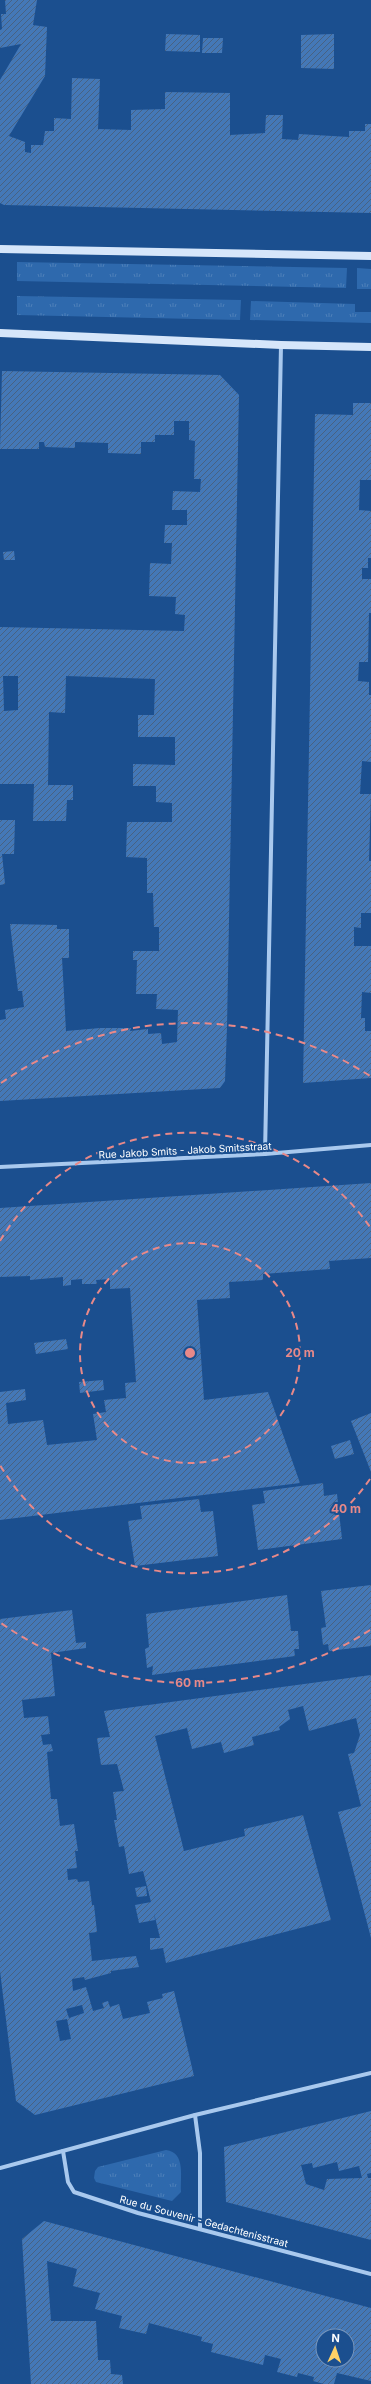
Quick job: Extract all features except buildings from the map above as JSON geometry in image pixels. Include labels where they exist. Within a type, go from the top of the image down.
[{"type":"main road","points":[[0,249],[371,256]]},
{"type":"main road","points":[[0,333],[281,345],[371,347]]},
{"type":"street","points":[[265,1154],[281,345]]},
{"type":"street","name":"Rue Jakob Smits - Jakob Smitsstraat","points":[[0,1167],[265,1154],[371,1145]]},
{"type":"street","points":[[0,2168],[64,2152],[195,2115],[371,2073]]},
{"type":"street","points":[[195,2115],[200,2152],[200,2228]]},
{"type":"street","name":"Rue du Souvenir - Gedachtenisstraat","points":[[64,2152],[68,2182],[74,2192],[138,2213],[371,2274]]},
{"type":"green space","points":[[17,262],[347,268],[346,288],[17,281]]},
{"type":"green space","points":[[357,268],[371,269],[371,289],[357,289]]},
{"type":"green space","points":[[17,296],[241,300],[240,320],[17,315]]},
{"type":"green space","points":[[251,301],[355,304],[355,312],[371,312],[371,323],[250,320]]},
{"type":"green space","points":[[166,2150],[177,2156],[181,2166],[181,2192],[172,2201],[96,2182],[94,2178],[95,2171],[98,2167]]}]
